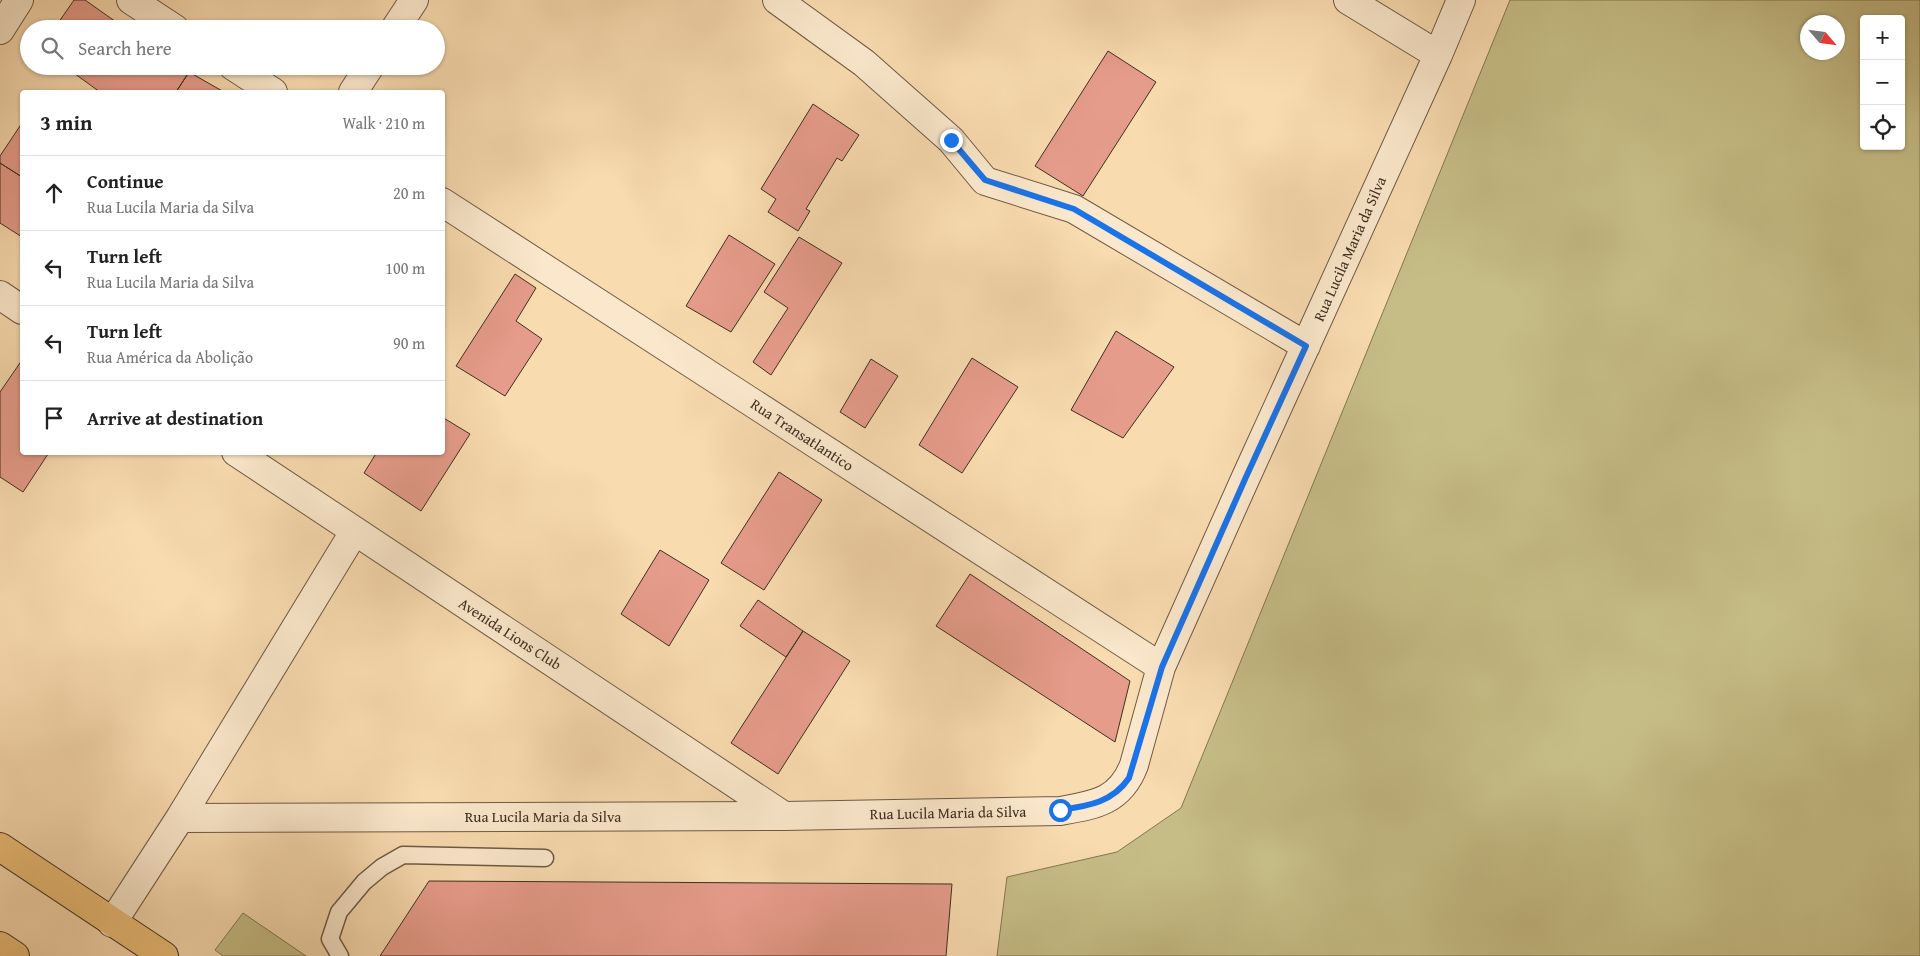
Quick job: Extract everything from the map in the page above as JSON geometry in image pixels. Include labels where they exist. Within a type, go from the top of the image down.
[{"type":"main road","points":[[0,847],[164,956]]},
{"type":"main road","points":[[0,946],[15,956]]},
{"type":"street","points":[[0,30],[19,0]]},
{"type":"street","points":[[131,0],[161,20]]},
{"type":"street","points":[[401,20],[414,0]]},
{"type":"street","points":[[777,0],[864,63],[951,140],[985,180],[1074,209],[1306,346]]},
{"type":"street","name":"Rua Lucila Maria da Silva","points":[[180,818],[784,816],[1060,810],[1102,801],[1119,790],[1129,778],[1162,667],[1246,477],[1438,55],[1461,0]]},
{"type":"street","points":[[1361,3],[1438,55]]},
{"type":"street","points":[[247,75],[270,90]]},
{"type":"street","points":[[354,90],[364,75]]},
{"type":"street","name":"Rua Transatlantico","points":[[445,204],[1162,667]]},
{"type":"street","points":[[0,295],[20,309]]},
{"type":"street","name":"Avenida Lions Club","points":[[240,455],[784,816]]},
{"type":"street","points":[[112,923],[180,818],[354,532]]},
{"type":"lane","points":[[340,956],[330,939],[340,912],[364,882],[382,867],[403,855],[545,858]]},
{"type":"shaded area","points":[[1510,0],[1920,0],[1920,956],[997,956],[1007,877],[1117,852],[1181,808]]},
{"type":"shaded area","points":[[243,913],[306,956],[223,956],[215,950]]},
{"type":"building","points":[[74,0],[85,0],[113,20],[60,20]]},
{"type":"building","points":[[1108,51],[1156,82],[1083,196],[1035,166]]},
{"type":"building","points":[[76,75],[187,75],[177,90],[97,90]]},
{"type":"building","points":[[187,75],[194,75],[220,90],[177,90]]},
{"type":"building","points":[[813,104],[859,135],[842,161],[837,158],[806,209],[810,211],[798,231],[768,212],[776,199],[761,189]]},
{"type":"building","points":[[20,126],[20,176],[0,163],[0,156]]},
{"type":"building","points":[[0,163],[20,176],[20,236],[0,223]]},
{"type":"building","points":[[729,235],[775,264],[731,332],[686,306]]},
{"type":"building","points":[[799,237],[842,263],[771,375],[753,362],[788,308],[764,292]]},
{"type":"building","points":[[515,274],[536,288],[516,321],[542,339],[505,396],[456,366]]},
{"type":"building","points":[[1116,331],[1174,367],[1123,438],[1071,410]]},
{"type":"building","points":[[972,358],[1018,387],[962,473],[919,445]]},
{"type":"building","points":[[871,359],[898,376],[865,428],[840,412]]},
{"type":"building","points":[[20,363],[20,455],[47,455],[23,492],[0,477],[0,392]]},
{"type":"building","points":[[445,419],[470,434],[421,511],[364,473],[375,455],[445,455]]},
{"type":"building","points":[[779,472],[822,500],[764,590],[721,563]]},
{"type":"building","points":[[660,550],[709,580],[669,646],[621,614]]},
{"type":"building","points":[[970,574],[1130,681],[1115,742],[936,626]]},
{"type":"building","points":[[758,600],[803,631],[786,657],[740,626]]},
{"type":"building","points":[[803,631],[850,661],[778,774],[731,743]]},
{"type":"building","points":[[429,881],[952,884],[946,956],[380,956]]},
{"type":"route","points":[[951,140],[985,180],[1074,209],[1306,346],[1162,667],[1129,778],[1119,790],[1102,801],[1060,810]]}]
